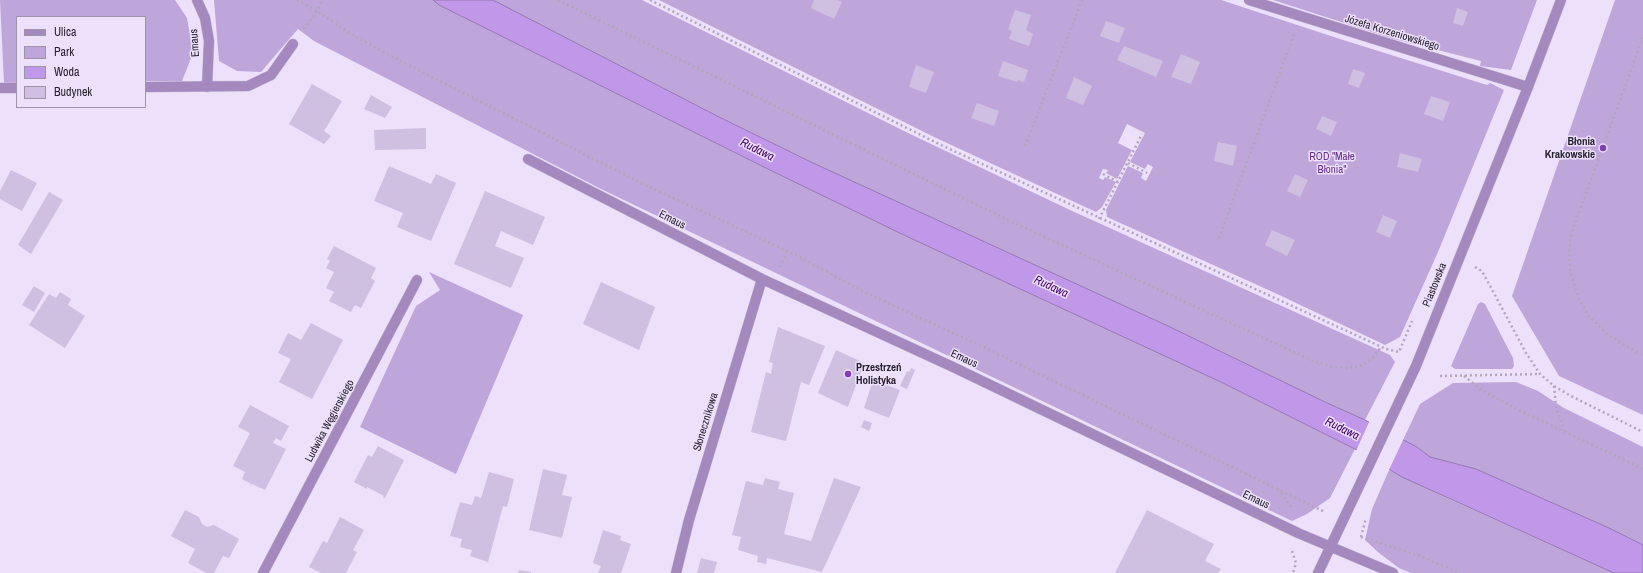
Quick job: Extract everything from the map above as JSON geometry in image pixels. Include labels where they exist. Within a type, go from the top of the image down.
[{"type":"street","name":"Emaus","points":[[197,0],[205,18],[209,41],[207,86]]},
{"type":"street","name":"Józefa Korzeniowskiego","points":[[1249,0],[1528,87]]},
{"type":"street","name":"Piastowska","points":[[1318,573],[1416,366],[1528,87],[1561,0]]},
{"type":"street","points":[[146,87],[248,86],[270,75],[293,44]]},
{"type":"street","points":[[0,88],[16,88]]},
{"type":"street","name":"Emaus","points":[[528,159],[762,279],[953,367],[1298,533],[1393,573]]},
{"type":"street","name":"Słonecznikowa","points":[[676,573],[688,520],[762,279]]},
{"type":"street","name":"Ludwika Węgierskiego","points":[[263,573],[417,280]]},
{"type":"path","points":[[296,0],[317,11],[354,36],[386,54],[643,184],[796,255],[868,294],[978,344],[1325,512]]},
{"type":"path","points":[[293,44],[317,11],[322,0]]},
{"type":"path","points":[[558,0],[1010,221],[1310,360],[1332,367],[1349,368],[1363,365],[1372,359],[1381,347]]},
{"type":"path","points":[[650,0],[943,146],[1386,349]]},
{"type":"path","points":[[1025,146],[1082,0]]},
{"type":"path","points":[[1219,238],[1295,32]]},
{"type":"path","points":[[1643,37],[1573,229],[1569,258],[1571,275],[1577,293],[1588,315],[1608,335],[1643,356]]},
{"type":"path","points":[[1099,218],[1142,134]]},
{"type":"path","points":[[1127,163],[1147,173]]},
{"type":"path","points":[[1103,174],[1118,182]]},
{"type":"path","points":[[1480,270],[1482,270],[1526,353],[1540,374],[1554,386],[1643,432]]},
{"type":"path","points":[[1440,376],[1540,374]]},
{"type":"path","points":[[1464,376],[1483,391],[1517,409],[1643,469]]},
{"type":"path","points":[[1554,386],[1556,407],[1565,432]]},
{"type":"path","points":[[1278,489],[1294,512]]},
{"type":"path","points":[[1361,537],[1420,556],[1460,573]]},
{"type":"path","points":[[1291,548],[1294,553],[1296,563],[1293,573]]},
{"type":"green space","points":[[0,0],[175,0],[187,18],[193,53],[182,81],[146,81],[146,16],[16,16],[16,83],[4,83]]},
{"type":"green space","points":[[214,0],[433,0],[439,5],[776,173],[906,236],[1223,383],[1355,449],[1330,498],[1307,514],[1292,521],[601,189],[314,41],[298,29],[261,72],[237,71],[219,61]]},
{"type":"green space","points":[[493,0],[642,0],[908,133],[1070,210],[1390,355],[1395,362],[1365,420],[1168,326],[813,163],[717,116]]},
{"type":"green space","name":"ROD \"Małe Błonia\"","points":[[659,0],[1221,0],[1487,85],[1490,83],[1504,90],[1438,252],[1400,337],[1385,345],[1275,293],[1107,217],[1106,210],[1128,166],[1143,173],[1141,178],[1146,181],[1153,167],[1148,164],[1145,169],[1130,162],[1145,133],[1127,124],[1118,143],[1132,150],[1117,179],[1106,173],[1108,170],[1103,169],[1099,178],[1103,180],[1105,177],[1116,182],[1102,207],[1096,212],[934,137]]},
{"type":"green space","points":[[1273,0],[1537,0],[1511,70],[1480,66],[1481,61],[1394,39]]},
{"type":"green space","name":"Błonia Krakowskie","points":[[1615,0],[1643,0],[1643,415],[1559,376],[1512,296]]},
{"type":"green space","points":[[429,272],[523,315],[456,474],[360,427],[416,306],[440,290]]},
{"type":"green space","points":[[1481,302],[1485,304],[1513,358],[1514,366],[1512,369],[1455,369],[1451,366],[1478,304]]},
{"type":"green space","points":[[1516,382],[1538,391],[1564,408],[1643,447],[1643,545],[1476,469],[1430,457],[1403,440],[1420,404],[1453,383]]},
{"type":"green space","points":[[1389,470],[1447,498],[1614,573],[1411,573],[1399,568],[1365,540],[1372,509]]},
{"type":"water","name":"Rudawa","points":[[433,0],[493,0],[717,116],[813,163],[1168,326],[1365,420],[1417,447],[1430,457],[1476,469],[1609,528],[1643,545],[1643,573],[1614,573],[1402,477],[1355,449],[1223,383],[906,236],[776,173],[439,5]]},
{"type":"pier","points":[[1370,420],[1404,438],[1388,472],[1356,451]]},
{"type":"building","points":[[814,0],[837,0],[842,2],[834,19],[811,8]]},
{"type":"building","points":[[1457,8],[1468,12],[1463,26],[1453,23]]},
{"type":"building","points":[[1015,10],[1031,15],[1026,30],[1033,34],[1029,46],[1009,39],[1012,31],[1008,29]]},
{"type":"building","points":[[1106,21],[1125,28],[1119,43],[1100,36]]},
{"type":"building","points":[[1124,46],[1163,61],[1156,77],[1117,60]]},
{"type":"building","points":[[1181,54],[1200,62],[1191,84],[1171,77]]},
{"type":"building","points":[[1003,61],[1028,70],[1024,82],[1018,80],[1017,82],[998,76]]},
{"type":"building","points":[[916,65],[934,72],[926,93],[909,87]]},
{"type":"building","points":[[1353,69],[1365,73],[1359,88],[1348,84]]},
{"type":"building","points":[[1074,77],[1092,86],[1083,105],[1066,98]]},
{"type":"building","points":[[312,84],[342,101],[324,131],[331,136],[324,144],[289,124]]},
{"type":"building","points":[[371,95],[392,107],[385,118],[364,109]]},
{"type":"building","points":[[1431,96],[1450,102],[1443,121],[1424,114]]},
{"type":"building","points":[[977,103],[999,111],[994,126],[971,118]]},
{"type":"building","points":[[1322,116],[1337,122],[1331,136],[1316,129]]},
{"type":"building","points":[[426,128],[426,149],[375,150],[374,130]]},
{"type":"building","points":[[1218,142],[1237,146],[1233,166],[1214,161]]},
{"type":"building","points":[[1400,153],[1422,159],[1418,172],[1397,167]]},
{"type":"building","points":[[389,166],[431,184],[436,174],[456,183],[431,241],[397,227],[403,213],[374,201]]},
{"type":"building","points":[[11,170],[37,183],[22,211],[0,199],[0,191]]},
{"type":"building","points":[[1295,174],[1308,180],[1300,197],[1287,191]]},
{"type":"building","points":[[485,191],[545,217],[533,245],[501,231],[495,246],[524,258],[511,288],[454,264]]},
{"type":"building","points":[[49,192],[63,200],[31,254],[18,245]]},
{"type":"building","points":[[1383,215],[1397,221],[1390,238],[1376,232]]},
{"type":"building","points":[[1272,230],[1295,240],[1287,256],[1265,245]]},
{"type":"building","points":[[334,246],[376,268],[371,278],[375,281],[361,308],[355,305],[351,312],[329,301],[334,292],[326,288],[334,272],[326,268],[330,261],[327,259]]},
{"type":"building","points":[[601,282],[655,307],[639,350],[583,324]]},
{"type":"building","points":[[34,286],[45,293],[34,312],[22,305]]},
{"type":"building","points":[[60,292],[71,299],[68,305],[85,316],[65,348],[29,325],[49,294],[56,298]]},
{"type":"building","points":[[311,323],[343,340],[312,399],[279,382],[291,359],[278,353],[288,333],[301,340]]},
{"type":"building","points":[[778,327],[825,346],[809,385],[801,382],[786,441],[751,432],[766,372],[771,374],[773,363],[769,362]]},
{"type":"building","points":[[836,350],[864,363],[848,407],[818,393]]},
{"type":"building","points":[[911,368],[915,370],[907,389],[900,386],[907,371],[909,372]]},
{"type":"building","points":[[877,377],[884,380],[883,384],[900,390],[889,418],[864,408],[873,380],[875,381]]},
{"type":"building","points":[[250,405],[289,426],[281,441],[276,438],[273,443],[286,449],[265,490],[252,484],[250,487],[251,484],[242,479],[245,472],[233,466],[250,433],[238,427]]},
{"type":"building","points":[[864,420],[872,423],[869,431],[861,427]]},
{"type":"building","points":[[378,446],[404,460],[385,498],[367,487],[367,489],[354,482],[368,455],[372,457]]},
{"type":"building","points":[[543,469],[567,475],[562,495],[572,497],[562,538],[529,530]]},
{"type":"building","points":[[489,472],[514,479],[507,507],[503,506],[488,562],[470,556],[472,550],[460,547],[462,539],[450,536],[460,502],[472,505],[475,496],[481,498]]},
{"type":"building","points":[[765,478],[780,482],[778,489],[794,493],[784,534],[811,541],[834,478],[861,487],[822,572],[767,558],[766,564],[757,562],[758,556],[738,550],[741,537],[732,535],[746,481],[763,485]]},
{"type":"building","points":[[185,510],[199,517],[202,524],[207,527],[214,525],[239,539],[229,558],[223,556],[214,573],[206,573],[188,563],[195,549],[171,536]]},
{"type":"building","points":[[1147,510],[1214,544],[1205,561],[1221,569],[1218,573],[1115,573]]},
{"type":"building","points":[[340,517],[364,530],[353,550],[357,552],[346,573],[321,573],[309,567],[323,541],[327,543]]},
{"type":"building","points":[[603,530],[621,536],[620,540],[631,544],[621,573],[598,573],[601,566],[593,563]]},
{"type":"building","points":[[701,558],[717,562],[714,573],[697,573]]},
{"type":"building","points":[[519,570],[531,572],[531,573],[518,573]]},
{"type":"place","name":"Błonia Krakowskie","points":[[1603,148]]},
{"type":"place","name":"Przestrzeń Holistyka","points":[[848,374]]}]
